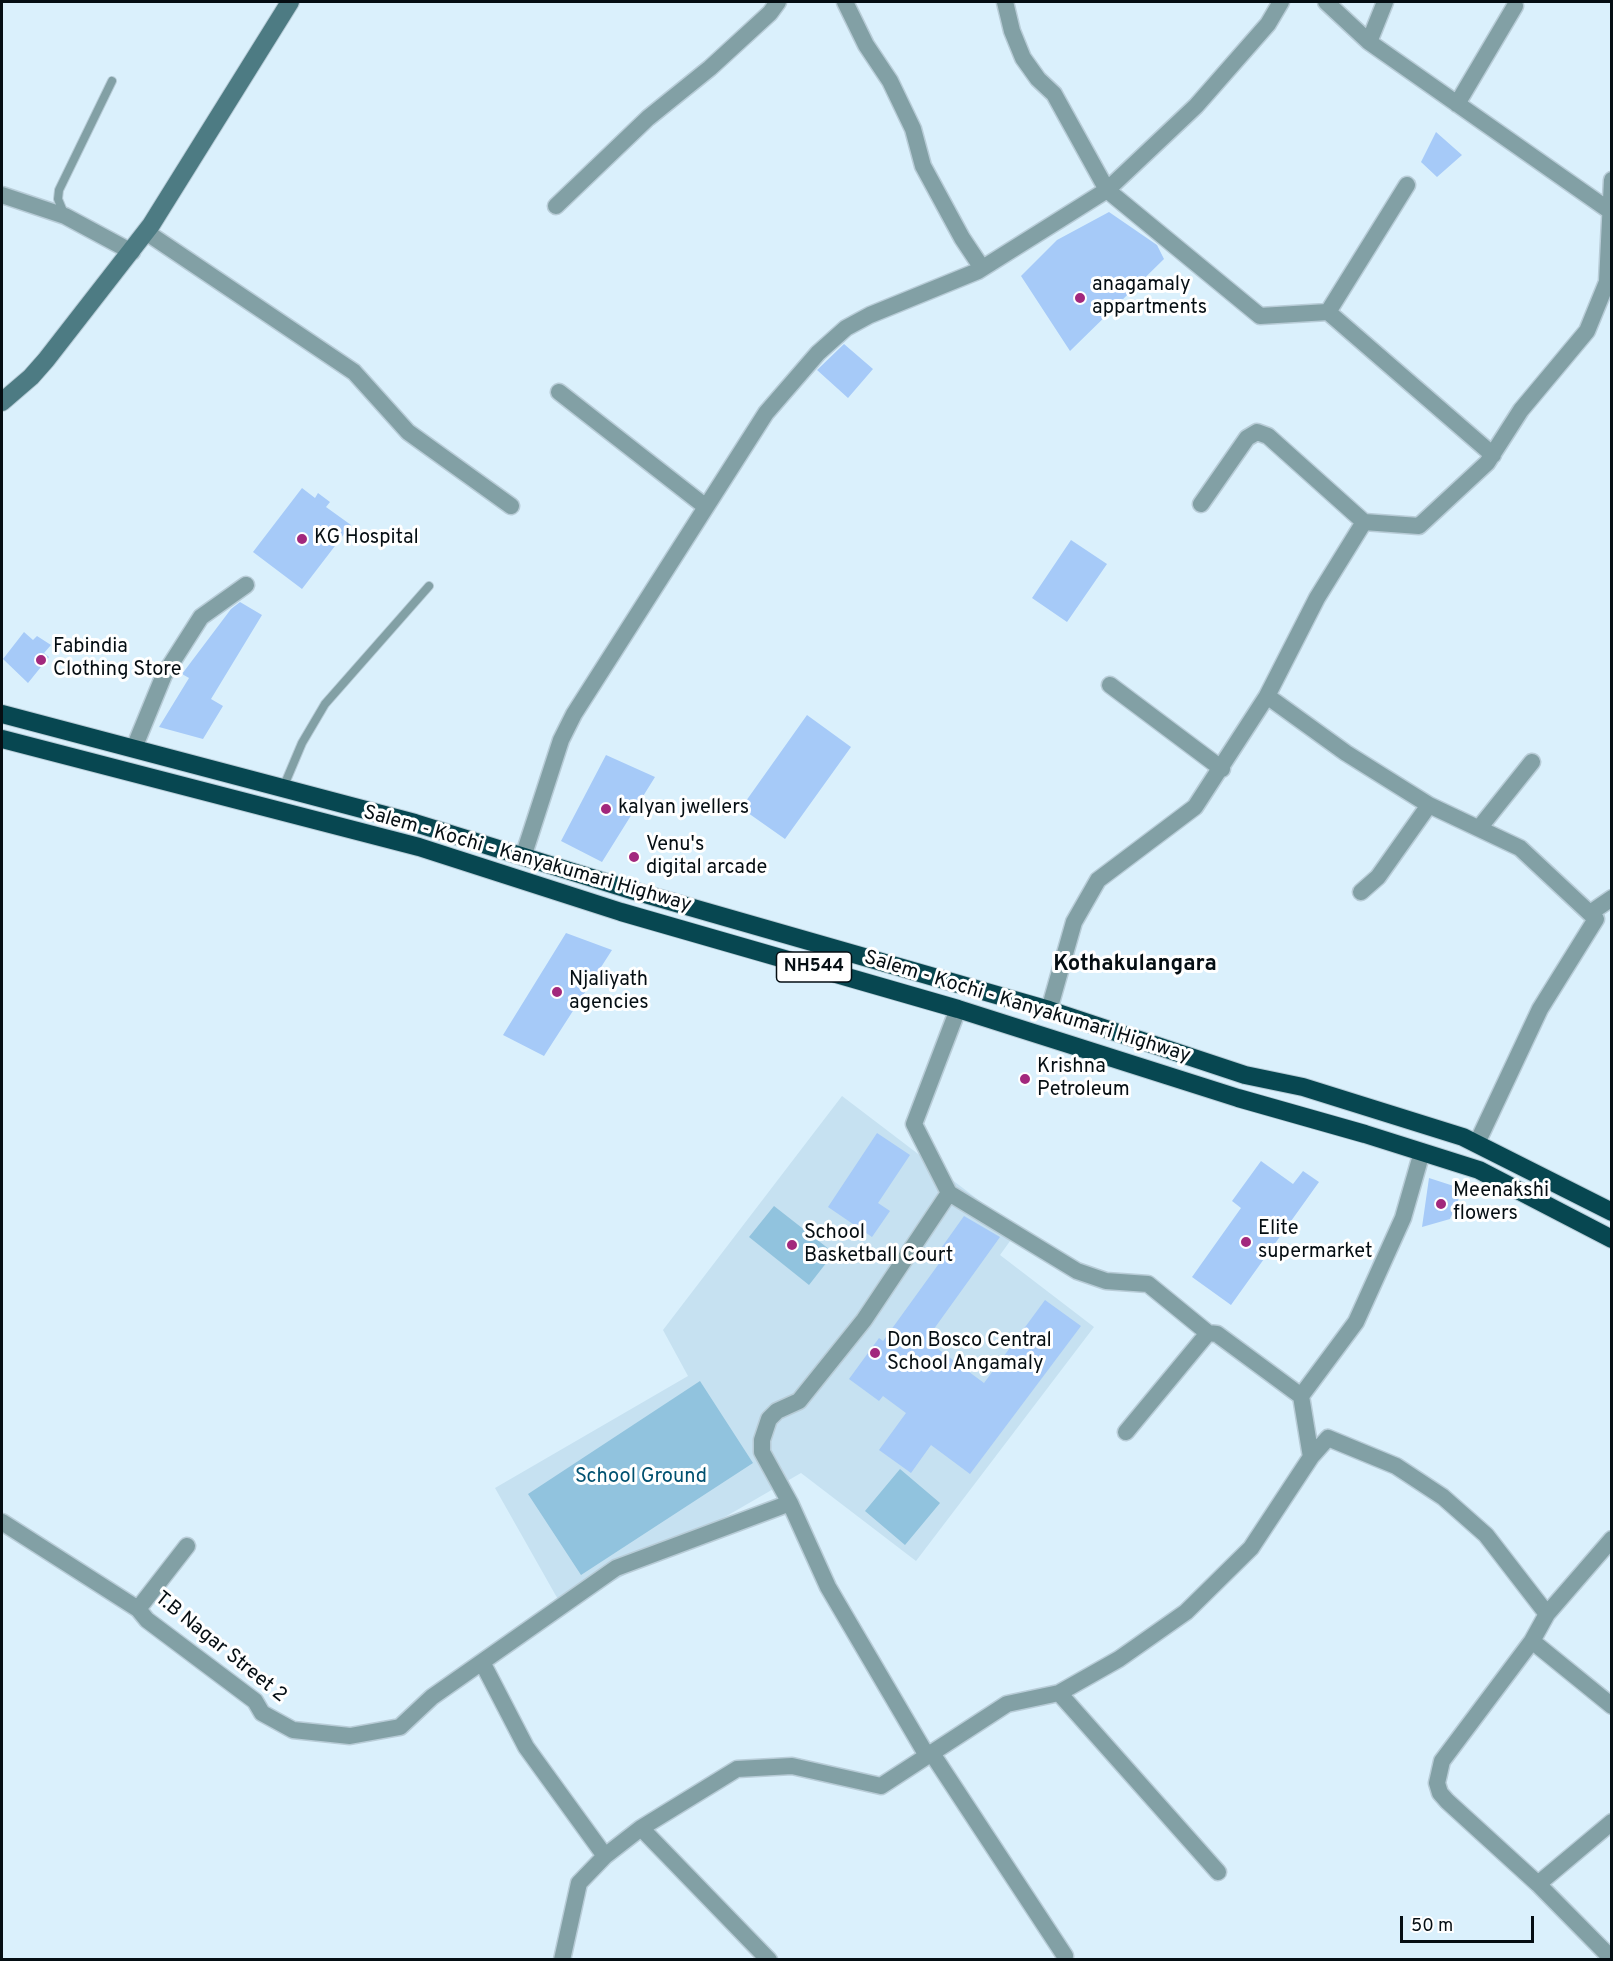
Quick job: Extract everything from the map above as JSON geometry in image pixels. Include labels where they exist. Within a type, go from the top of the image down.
[{"type":"highway","name":"Salem - Kochi - Kanyakumari Highway","points":[[2,714],[415,823],[634,891],[1049,1010],[1245,1075],[1303,1087],[1477,1143],[1611,1212]]},
{"type":"highway","name":"Salem - Kochi - Kanyakumari Highway","points":[[2,739],[419,848],[621,912],[958,1009],[1238,1098],[1422,1152],[1479,1170],[1611,1239]]},
{"type":"main road","points":[[3,398],[31,378],[132,252],[202,146],[287,3]]},
{"type":"street","points":[[556,206],[648,118],[710,68],[770,13],[778,2]]},
{"type":"street","points":[[845,2],[866,45],[890,81],[913,129],[923,166],[962,238],[982,268]]},
{"type":"street","points":[[1005,2],[1012,31],[1023,58],[1038,79],[1054,94],[1107,190],[1260,316],[1328,312],[1492,454]]},
{"type":"street","points":[[523,857],[567,726],[766,413],[818,353],[846,328],[870,315],[982,268],[1107,190],[1196,106],[1268,24],[1281,2]]},
{"type":"street","points":[[1326,2],[1369,42],[1610,211]]},
{"type":"street","points":[[1369,42],[1385,2]]},
{"type":"street","points":[[1457,104],[1515,6]]},
{"type":"street","points":[[1201,504],[1247,438],[1257,432],[1268,436],[1364,522],[1419,526],[1487,463],[1521,410],[1587,331],[1607,282],[1611,180]]},
{"type":"street","points":[[1328,312],[1407,185]]},
{"type":"street","points":[[2,195],[65,216],[132,252]]},
{"type":"street","points":[[146,232],[354,372],[408,432],[511,506]]},
{"type":"street","points":[[559,392],[706,507]]},
{"type":"street","points":[[1049,1010],[1074,922],[1098,880],[1195,807],[1222,769],[1267,696],[1317,598],[1364,522]]},
{"type":"street","points":[[134,748],[164,675],[201,617],[246,585]]},
{"type":"street","points":[[1110,685],[1222,769]]},
{"type":"street","points":[[1267,696],[1346,753],[1430,805],[1520,848],[1596,919],[1540,1009],[1477,1143]]},
{"type":"street","points":[[1480,827],[1532,762]]},
{"type":"street","points":[[1361,892],[1378,878],[1430,805]]},
{"type":"street","points":[[1590,913],[1611,898]]},
{"type":"street","points":[[958,1009],[914,1124],[949,1193],[1077,1271],[1106,1281],[1148,1284],[1208,1333],[1217,1334],[1301,1396],[1311,1457]]},
{"type":"street","points":[[1301,1396],[1356,1322],[1403,1218],[1422,1152]]},
{"type":"street","points":[[949,1193],[864,1320],[799,1401],[777,1411],[764,1430],[762,1452],[790,1503],[828,1587],[928,1753],[1065,1956]]},
{"type":"street","points":[[1126,1432],[1208,1333]]},
{"type":"street","points":[[562,1959],[579,1883],[605,1856],[641,1828],[737,1769],[792,1766],[881,1786],[928,1753],[1007,1704],[1059,1693],[1119,1659],[1186,1612],[1251,1548],[1311,1457],[1328,1438],[1396,1466],[1443,1497],[1486,1535],[1547,1614]]},
{"type":"street","name":"T.B Nagar Street 2","points":[[2,1522],[138,1609],[147,1620],[255,1701],[262,1713],[293,1730],[350,1736],[400,1727],[432,1697],[483,1664],[615,1568],[790,1503]]},
{"type":"street","points":[[1611,1539],[1547,1614],[1532,1641],[1442,1761],[1437,1782],[1440,1793],[1447,1801],[1538,1884],[1611,1959]]},
{"type":"street","points":[[138,1609],[187,1546]]},
{"type":"street","points":[[1532,1641],[1611,1706]]},
{"type":"street","points":[[483,1664],[526,1747],[605,1856]]},
{"type":"street","points":[[1059,1693],[1218,1872]]},
{"type":"street","points":[[1538,1884],[1611,1822]]},
{"type":"street","points":[[641,1828],[769,1959]]},
{"type":"lane","points":[[65,216],[58,199],[59,190],[112,81]]},
{"type":"lane","points":[[284,788],[303,742],[325,704],[429,586]]},
{"type":"shaded area","name":"Don Bosco Central School Angamaly","points":[[842,1096],[1018,1230],[1000,1255],[1094,1327],[916,1561],[801,1473],[564,1610],[495,1488],[688,1376],[663,1330]]},
{"type":"green space","name":"School Basketball Court","points":[[774,1206],[834,1253],[809,1285],[749,1237]]},
{"type":"green space","name":"School Ground","points":[[700,1381],[753,1463],[581,1575],[528,1494]]},
{"type":"green space","points":[[900,1469],[940,1503],[905,1545],[865,1511]]},
{"type":"building","points":[[1436,132],[1462,155],[1437,177],[1421,162]]},
{"type":"building","name":"anagamaly appartments","points":[[1109,212],[1157,245],[1164,259],[1070,351],[1021,276],[1057,240]]},
{"type":"building","points":[[844,344],[873,369],[848,398],[817,370]]},
{"type":"building","name":"KG Hospital","points":[[302,488],[315,498],[318,493],[330,502],[326,507],[351,525],[302,589],[253,552]]},
{"type":"building","points":[[1071,540],[1107,564],[1067,622],[1032,598]]},
{"type":"building","points":[[240,602],[262,615],[211,699],[223,706],[203,739],[159,727],[189,678],[182,674],[231,609]]},
{"type":"building","points":[[24,632],[33,640],[37,636],[51,645],[44,653],[49,657],[28,683],[3,659]]},
{"type":"building","points":[[807,715],[851,747],[785,839],[741,808]]},
{"type":"building","name":"kalyan jwellers","points":[[606,755],[655,777],[602,862],[561,841]]},
{"type":"building","name":"Njaliyath agencies","points":[[566,933],[612,950],[544,1056],[503,1035]]},
{"type":"building","points":[[877,1133],[910,1155],[878,1203],[890,1211],[872,1237],[828,1207]]},
{"type":"building","name":"Elite supermarket","points":[[1261,1161],[1293,1184],[1303,1171],[1319,1182],[1231,1305],[1192,1277],[1241,1208],[1232,1201]]},
{"type":"building","name":"Meenakshi flowers","points":[[1429,1178],[1463,1189],[1450,1219],[1422,1227]]},
{"type":"building","points":[[964,1216],[1000,1237],[926,1340],[984,1383],[1045,1300],[1081,1326],[970,1474],[931,1445],[911,1473],[879,1450],[906,1413],[883,1396],[879,1401],[849,1379],[879,1338],[883,1341],[943,1258],[937,1254]]},
{"type":"place","name":"anagamaly appartments","points":[[1080,298]]},
{"type":"place","name":"KG Hospital","points":[[302,539]]},
{"type":"place","name":"Fabindia Clothing Store","points":[[41,660]]},
{"type":"place","name":"kalyan jwellers","points":[[606,809]]},
{"type":"place","name":"Venu's digital arcade","points":[[634,857]]},
{"type":"place","name":"Njaliyath agencies","points":[[557,992]]},
{"type":"place","name":"Krishna Petroleum","points":[[1025,1079]]},
{"type":"place","name":"Meenakshi flowers","points":[[1441,1204]]},
{"type":"place","name":"Elite supermarket","points":[[1246,1242]]},
{"type":"place","name":"School Basketball Court","points":[[792,1245]]},
{"type":"place","name":"Don Bosco Central School Angamaly","points":[[875,1353]]},
{"type":"district","name":"Kothakulangara","points":[[1135,966]]}]
